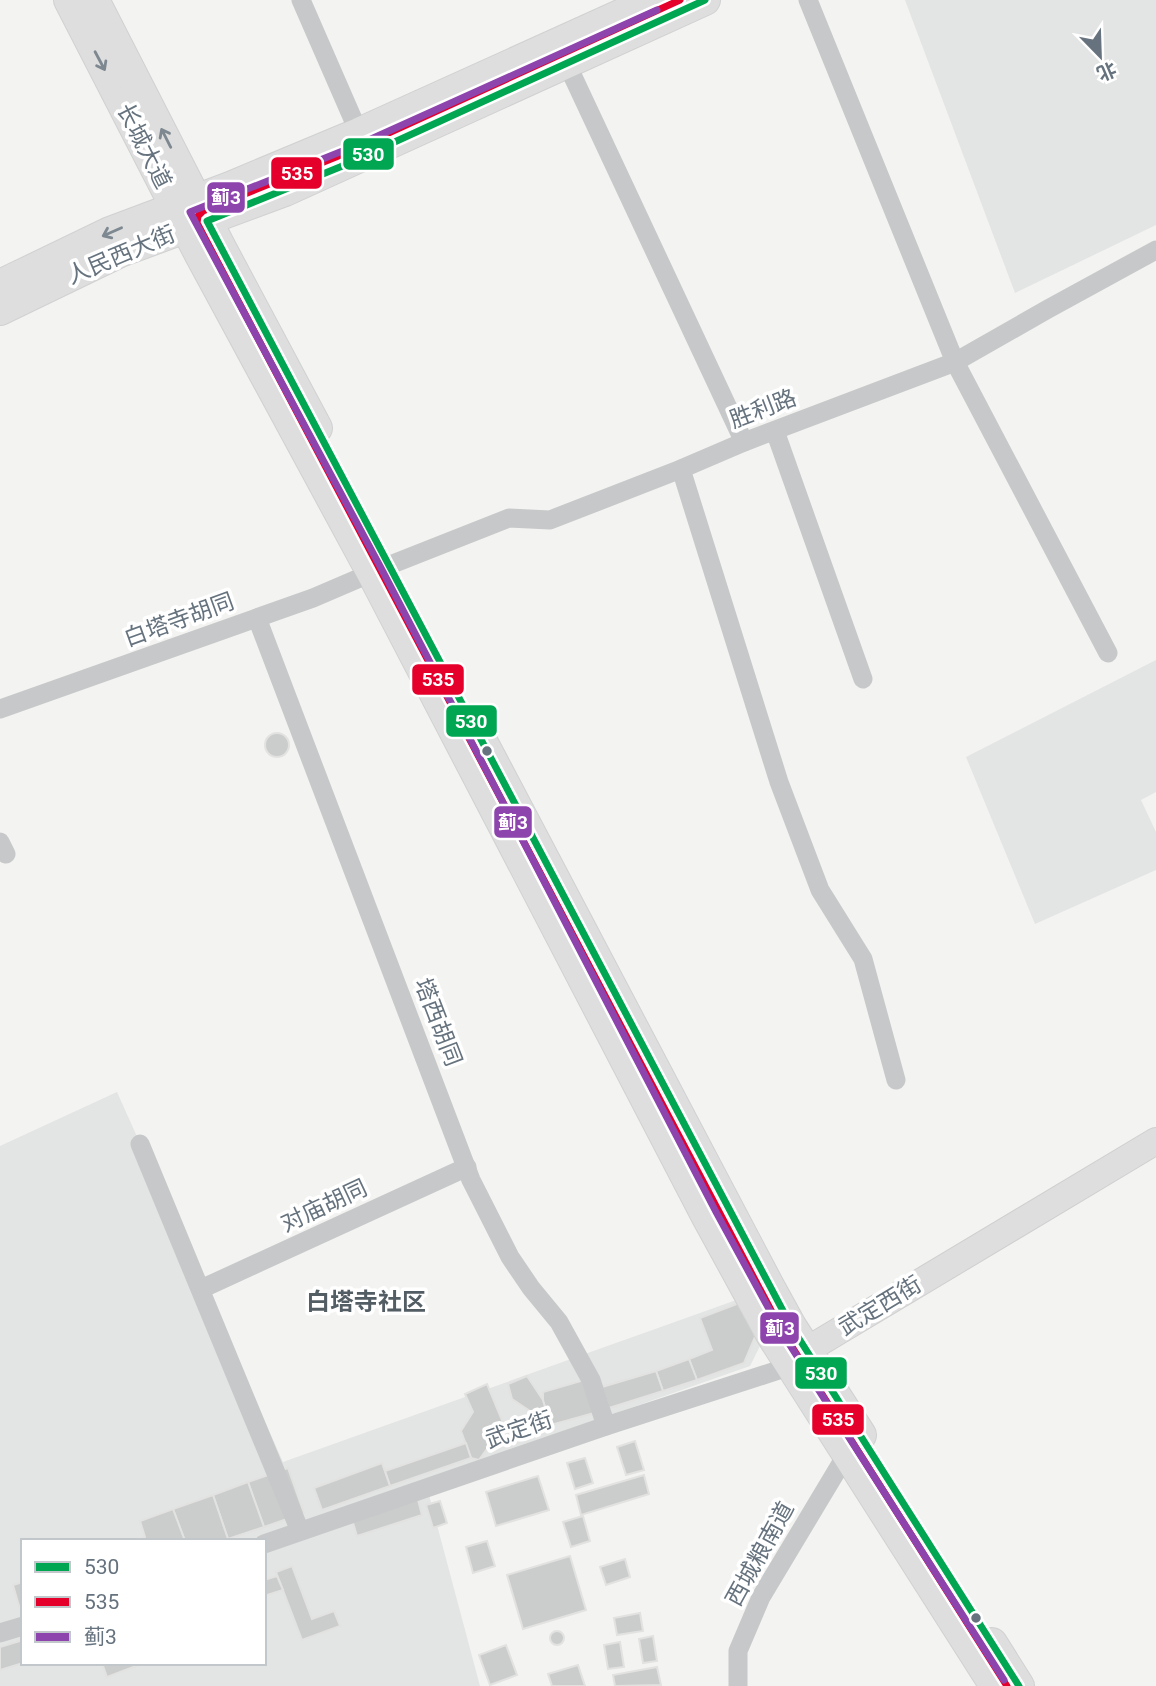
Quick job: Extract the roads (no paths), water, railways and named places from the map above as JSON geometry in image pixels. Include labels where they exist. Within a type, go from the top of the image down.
[{"type":"main road","name":"长城大道","points":[[69,0],[192,213],[381,569],[707,1217],[1019,1686]]},
{"type":"main road","name":"长城大道","points":[[94,0],[192,213]]},
{"type":"main road","name":"人民西大街","points":[[0,310],[120,252],[278,167],[653,0]]},
{"type":"main road","name":"人民西大街","points":[[0,285],[110,232],[285,191],[705,0]]},
{"type":"main road","name":"长城大道","points":[[803,1358],[848,1452],[995,1686]]},
{"type":"street","points":[[301,0],[359,133]]},
{"type":"street","points":[[807,0],[956,362],[1108,653]]},
{"type":"street","points":[[567,64],[744,442]]},
{"type":"street","name":"胜利路","points":[[381,569],[509,518],[550,520],[744,442],[956,362],[1156,250]]},
{"type":"street","points":[[775,431],[863,679]]},
{"type":"street","points":[[681,469],[779,782],[820,890],[863,959],[896,1080]]},
{"type":"street","name":"白塔寺胡同","points":[[0,709],[313,598],[381,569]]},
{"type":"street","name":"塔西胡同","points":[[257,618],[471,1180],[510,1256],[531,1288],[559,1322],[591,1380],[606,1426]]},
{"type":"street","name":"武定西街","points":[[803,1358],[1156,1141]]},
{"type":"street","points":[[140,1144],[300,1531]]},
{"type":"street","name":"武定西街","points":[[803,1358],[1156,1153]]},
{"type":"street","name":"对庙胡同","points":[[201,1289],[467,1167]]},
{"type":"street","name":"武定街","points":[[266,1543],[803,1358]]},
{"type":"street","name":"西城粮南道","points":[[738,1686],[738,1651],[761,1597],[798,1531],[848,1452]]},
{"type":"street","points":[[0,1633],[21,1627]]},
{"type":"district","name":"白塔寺社区","points":[[366,1302]]}]
